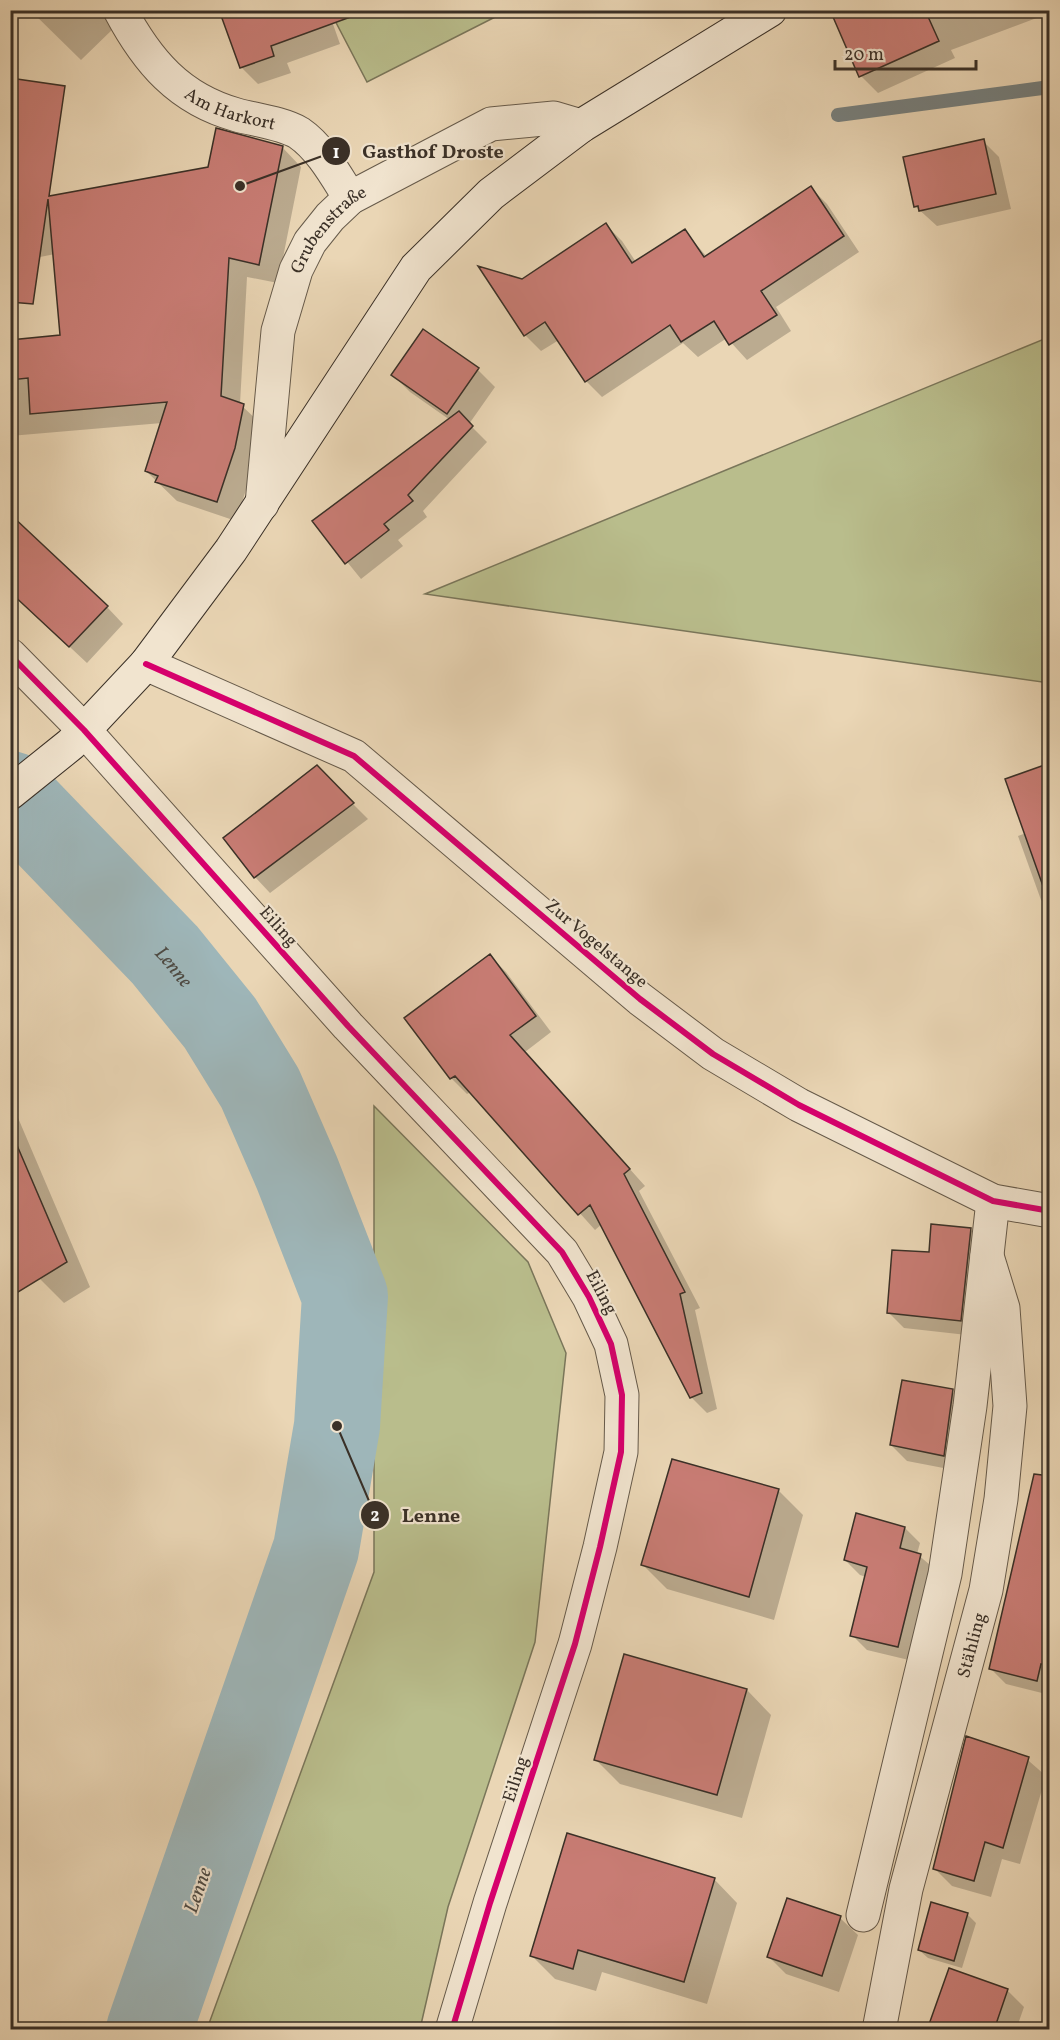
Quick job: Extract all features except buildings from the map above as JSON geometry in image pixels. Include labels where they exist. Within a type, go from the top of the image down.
[{"type":"street","name":"Am Harkort","points":[[120,10],[150,60],[171,82],[195,99],[219,110],[298,133],[333,171],[350,198]]},
{"type":"street","name":"Grubenstraße","points":[[10,794],[77,737],[146,664],[231,550],[416,268],[491,194],[581,126],[770,10]]},
{"type":"street","name":"Grubenstraße","points":[[262,504],[281,321],[296,270],[310,242],[350,198],[491,124],[554,118],[581,126]]},
{"type":"street","name":"Eiling","points":[[10,655],[77,737],[562,1252],[589,1297],[611,1344],[622,1395],[621,1452],[600,1547],[575,1644],[494,1892],[452,2030]]},
{"type":"street","name":"Zur Vogelstange","points":[[146,664],[354,756],[640,999],[713,1054],[799,1105],[993,1200],[1050,1211]]},
{"type":"street","name":"Stähling","points":[[863,1916],[945,1574],[970,1406],[993,1200]]},
{"type":"street","name":"Stähling","points":[[879,2030],[906,1889],[986,1590],[1001,1499],[1010,1406],[1003,1308],[987,1256]]},
{"type":"green space","points":[[330,11],[507,11],[367,82]]},
{"type":"green space","points":[[1049,337],[1049,683],[425,594]]},
{"type":"green space","points":[[374,1106],[528,1262],[566,1353],[535,1642],[448,1907],[420,2029],[207,2029],[374,1572]]},
{"type":"waterway","points":[[838,115],[1050,87]]},
{"type":"waterway","name":"Lenne","points":[[10,794],[165,955],[220,1023],[260,1088],[297,1173],[345,1296],[337,1426],[316,1549],[149,2030]]},
{"type":"cycle path","points":[[10,655],[84,730],[348,1026],[562,1252],[589,1297],[611,1344],[622,1395],[621,1452],[600,1547],[575,1644],[490,1903],[452,2030]]},
{"type":"cycle path","points":[[146,664],[354,756],[640,999],[713,1054],[799,1105],[993,1201],[1050,1211]]},
{"type":"place","name":"Gasthof Droste","points":[[240,186]]},
{"type":"place","name":"Lenne","points":[[337,1426]]}]
